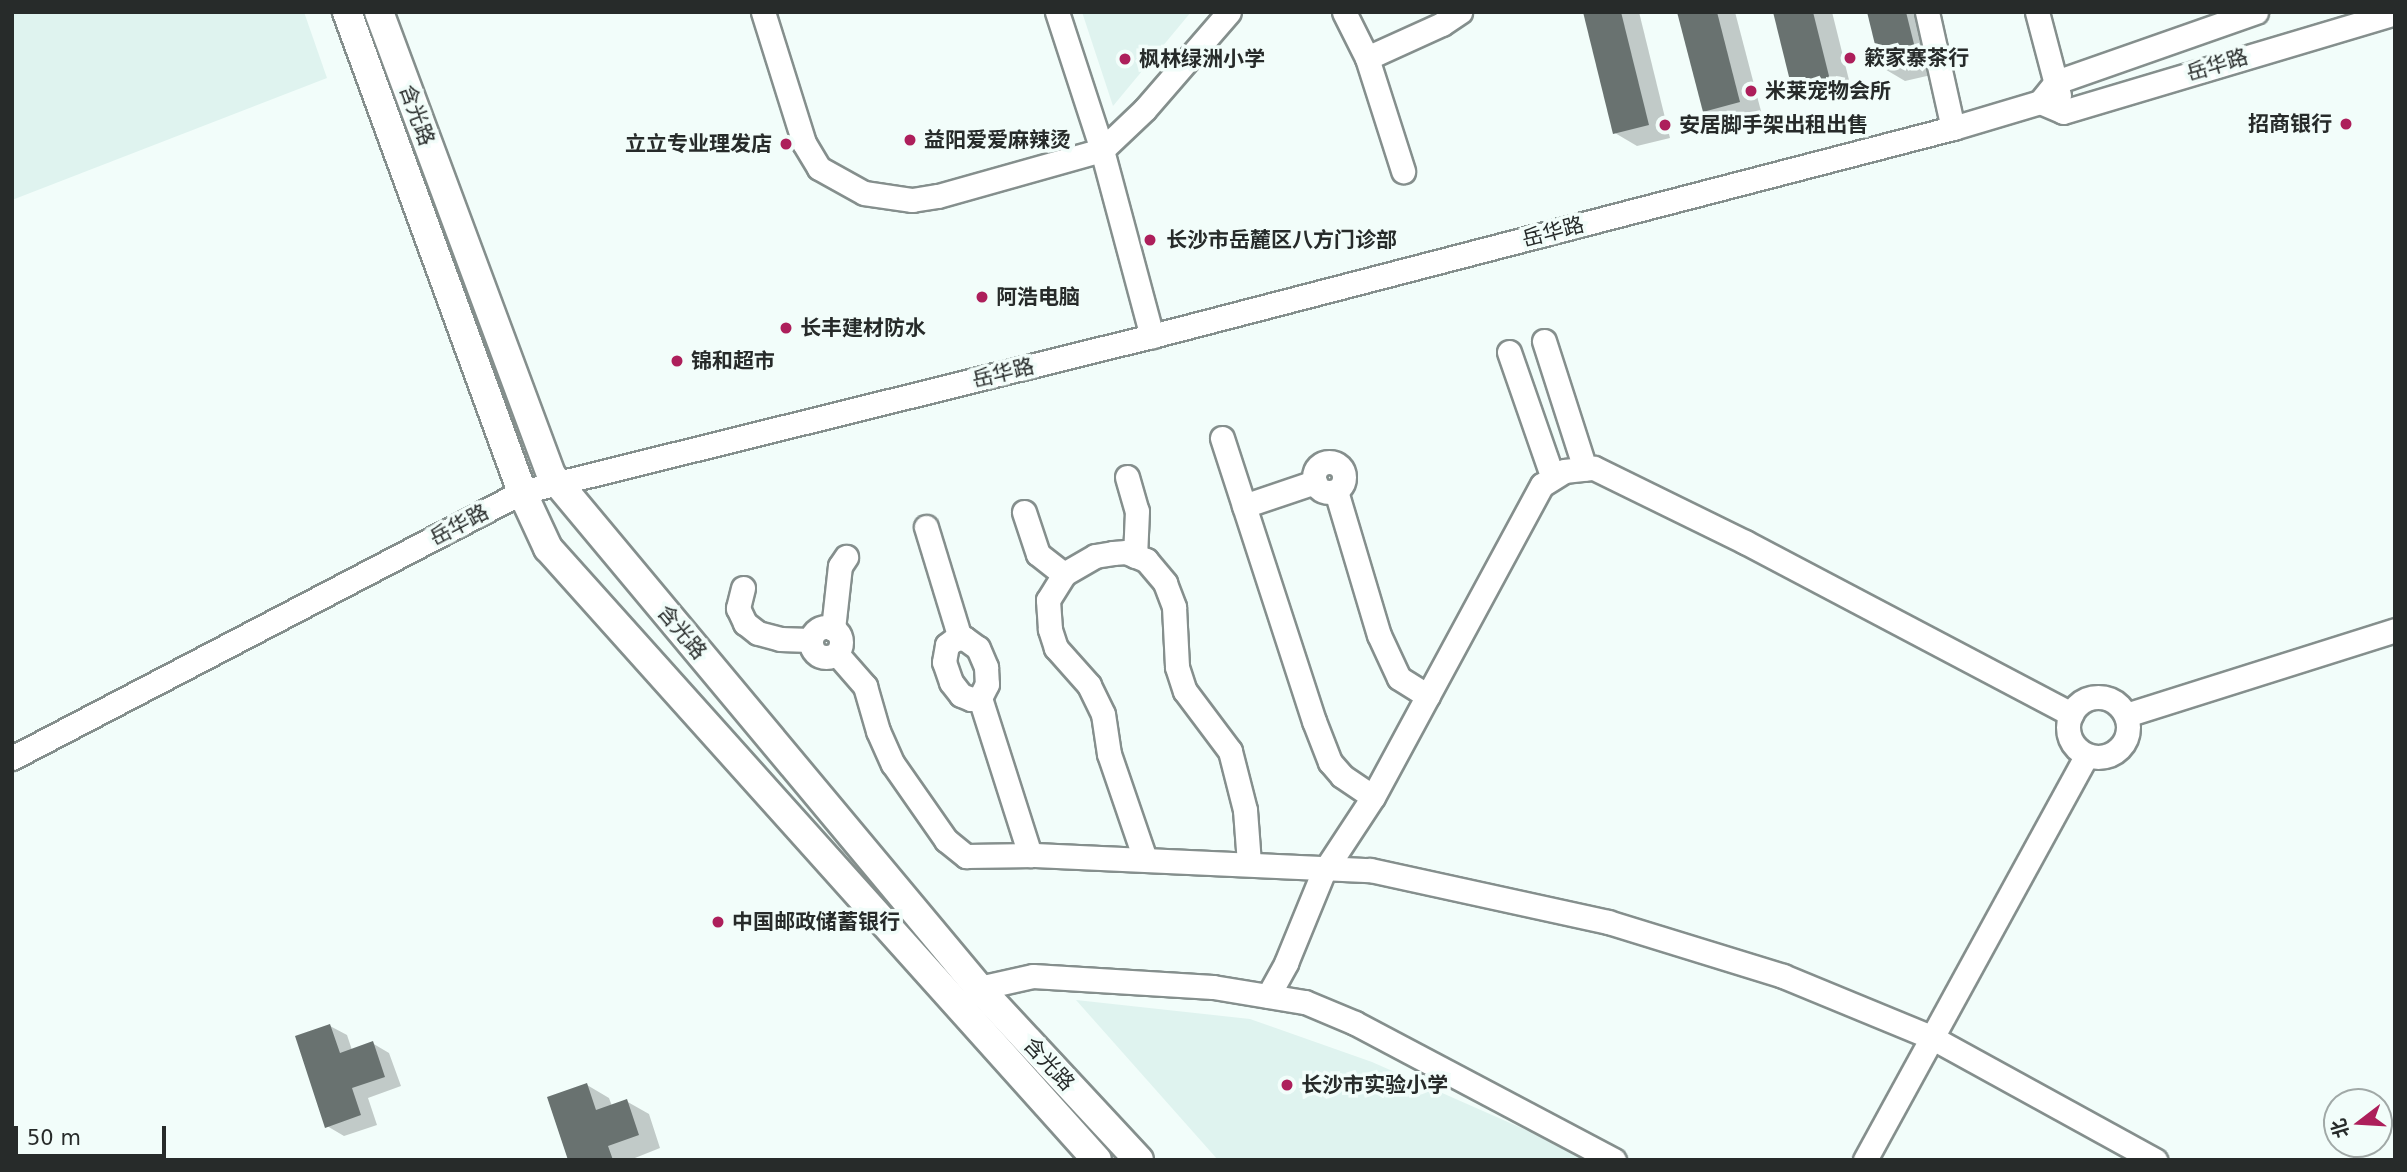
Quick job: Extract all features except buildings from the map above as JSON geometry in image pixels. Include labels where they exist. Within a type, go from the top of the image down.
[{"type":"main road","name":"含光路","points":[[347,12],[522,492],[548,548],[1097,1160]]},
{"type":"main road","name":"含光路","points":[[379,12],[556,481],[979,988],[1139,1160]]},
{"type":"street","points":[[763,12],[804,143],[819,168],[864,193],[912,200],[938,196],[1102,150],[1145,109],[1229,12]]},
{"type":"street","points":[[1056,12],[1102,150],[1152,336]]},
{"type":"street","points":[[1345,12],[1367,58],[1403,171]]},
{"type":"street","points":[[1367,58],[1442,24],[1460,12]]},
{"type":"street","points":[[1927,12],[1953,128]]},
{"type":"street","points":[[2037,12],[2063,112]]},
{"type":"street","name":"岳华路","points":[[2056,82],[2256,12]]},
{"type":"street","name":"岳华路","points":[[2063,112],[2395,13]]},
{"type":"street","points":[[2056,82],[2040,102],[2063,112]]},
{"type":"street","name":"岳华路","points":[[12,758],[522,492],[556,481],[1152,336],[1953,128],[2040,102]]},
{"type":"street","points":[[1544,341],[1585,469]]},
{"type":"street","points":[[1509,352],[1553,478]]},
{"type":"street","points":[[1222,438],[1314,721],[1330,762],[1342,776],[1373,797]]},
{"type":"street","points":[[1268,996],[1286,963],[1328,866],[1373,797],[1542,485],[1564,471],[1594,468],[1745,542],[2071,714]]},
{"type":"street","points":[[1127,477],[1137,511],[1135,556]]},
{"type":"street","points":[[1244,506],[1326,486],[1384,646],[1399,678],[1428,696]]},
{"type":"street","points":[[1024,513],[1038,554],[1064,574]]},
{"type":"street","points":[[926,527],[960,638],[978,648],[986,667],[987,684],[980,698],[1030,855]]},
{"type":"street","points":[[1145,859],[1109,754],[1103,713],[1089,685],[1056,648],[1050,629],[1048,600],[1064,574],[1095,556],[1126,552],[1146,560],[1165,583],[1174,607],[1177,667],[1185,691],[1230,751],[1245,810],[1249,863]]},
{"type":"street","points":[[833,629],[840,566],[846,557]]},
{"type":"street","points":[[743,588],[738,608],[745,623],[758,633],[780,639],[810,640]]},
{"type":"street","points":[[824,627],[833,629],[840,636],[841,645],[837,654],[828,658],[819,656],[812,649],[810,640],[815,631],[824,627]]},
{"type":"street","points":[[2126,715],[2395,630]]},
{"type":"street","points":[[960,638],[947,645],[944,662],[951,682],[961,695],[971,699],[980,698]]},
{"type":"street","points":[[837,654],[865,686],[878,731],[893,764],[946,840],[965,856],[1030,855],[1328,866],[1370,870],[1608,922],[1783,976],[1931,1037],[2155,1160]]},
{"type":"street","points":[[2091,696],[2110,698],[2126,715],[2129,730],[2122,748],[2105,758],[2086,756],[2071,743],[2067,724],[2074,706],[2091,696]]},
{"type":"street","points":[[1865,1160],[2086,756]]},
{"type":"street","points":[[979,988],[1033,976],[1213,987],[1306,1002],[1355,1023],[1614,1160]]},
{"type":"shaded area","points":[[12,12],[304,12],[327,78],[12,200]]},
{"type":"shaded area","name":"枫林绿洲小学","points":[[1082,12],[1191,12],[1113,106]]},
{"type":"shaded area","name":"长沙市实验小学","points":[[1076,1000],[1250,1019],[1372,1062],[1594,1160],[1218,1160]]},
{"type":"place","name":"簌家寨茶行","points":[[1850,58]]},
{"type":"place","name":"枫林绿洲小学","points":[[1125,59]]},
{"type":"place","name":"米莱宠物会所","points":[[1751,91]]},
{"type":"place","name":"招商银行","points":[[2346,124]]},
{"type":"place","name":"安居脚手架出租出售","points":[[1665,125]]},
{"type":"place","name":"益阳爱爱麻辣烫","points":[[910,140]]},
{"type":"place","name":"立立专业理发店","points":[[786,144]]},
{"type":"place","name":"长沙市岳麓区八方门诊部","points":[[1150,240]]},
{"type":"place","name":"阿浩电脑","points":[[982,297]]},
{"type":"place","name":"长丰建材防水","points":[[786,328]]},
{"type":"place","name":"锦和超市","points":[[677,361]]},
{"type":"place","name":"中国邮政储蓄银行","points":[[718,922]]},
{"type":"place","name":"长沙市实验小学","points":[[1287,1085]]}]
